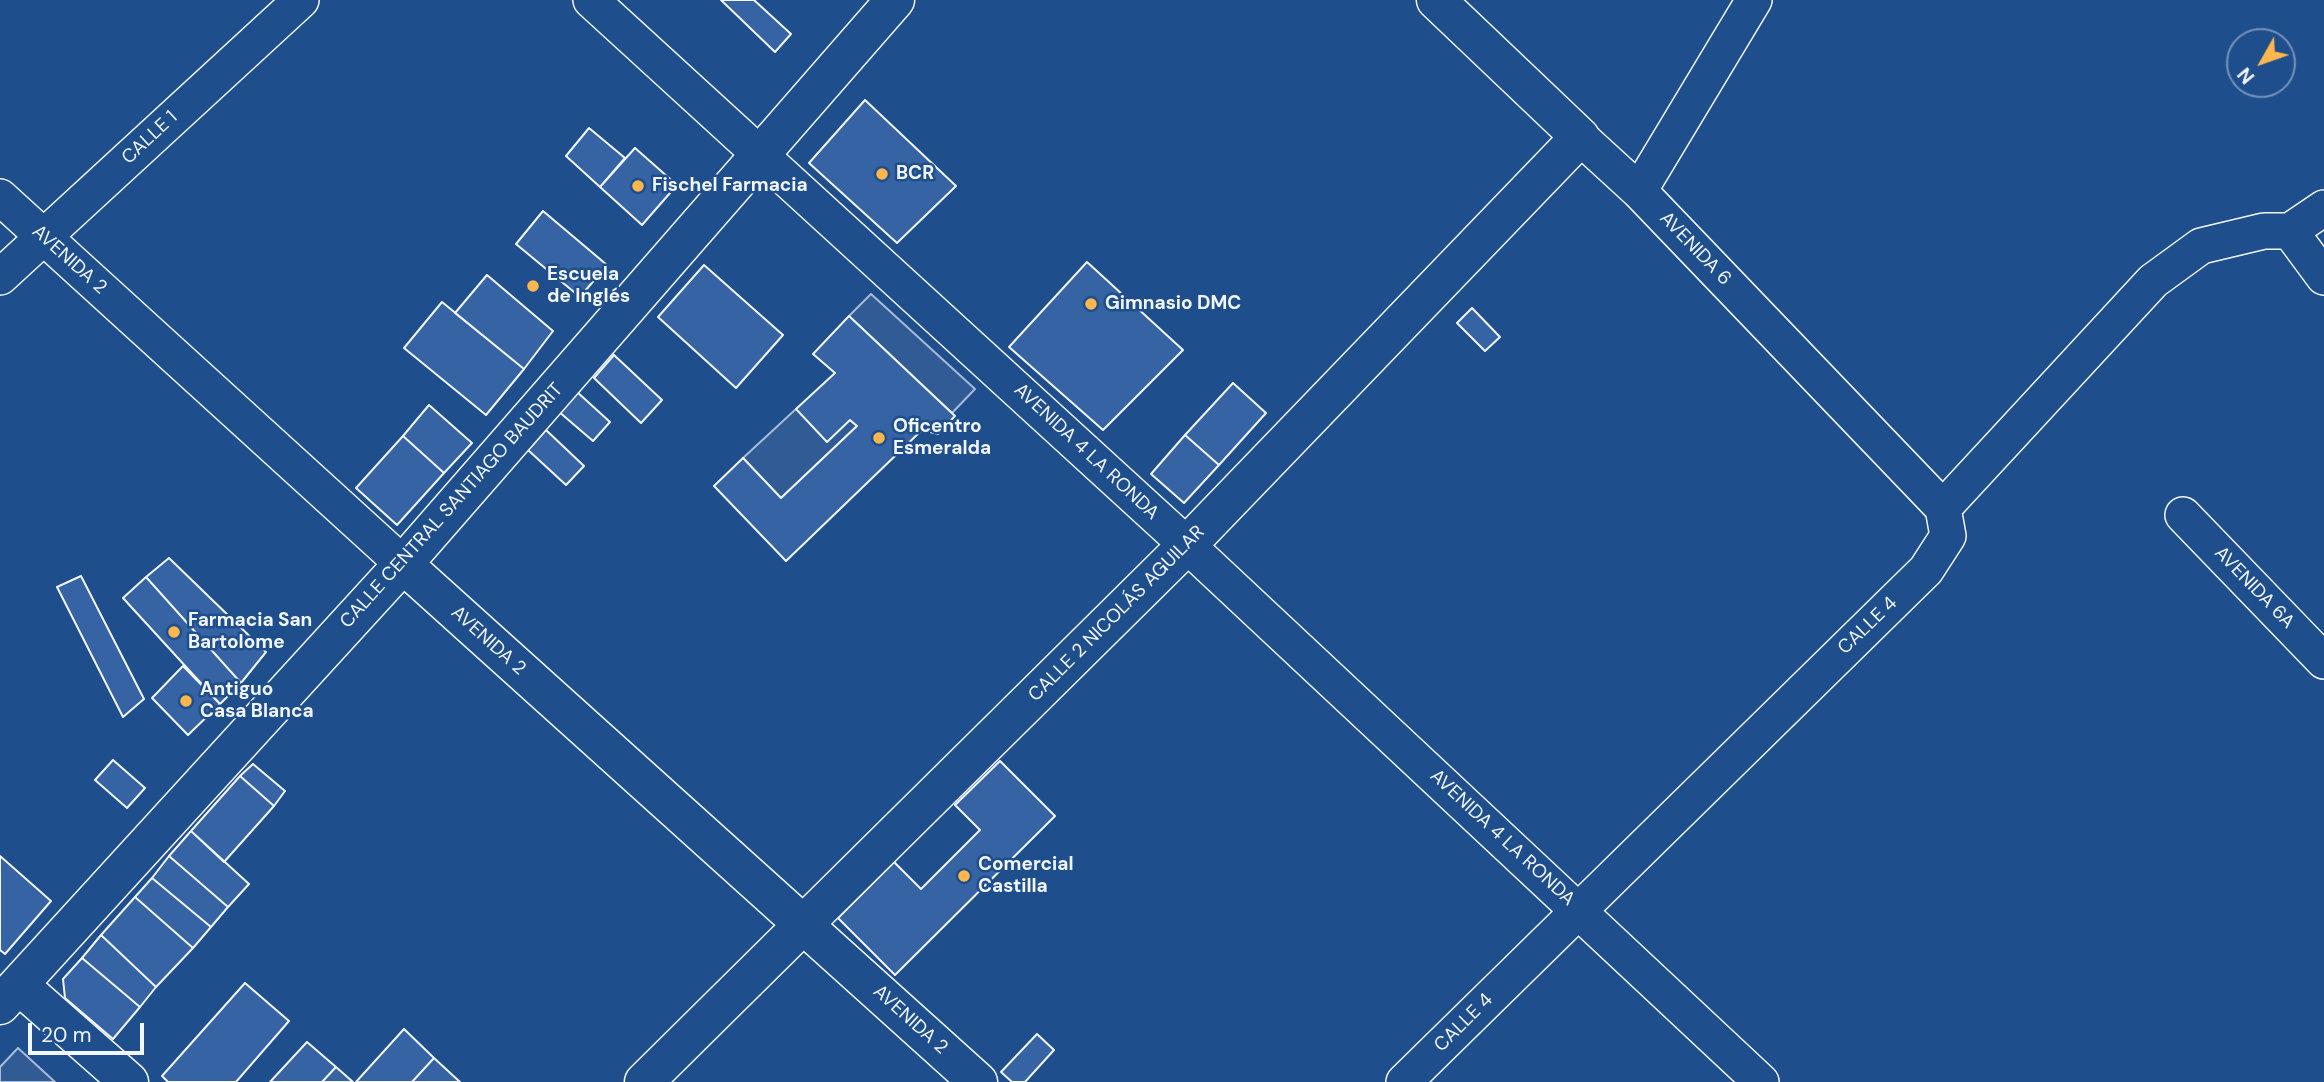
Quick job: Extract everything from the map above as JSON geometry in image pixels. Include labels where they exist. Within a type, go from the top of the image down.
[{"type":"main road","name":"CALLE CENTRAL SANTIAGO BAUDRIT","points":[[6,986],[403,564],[895,0]]},
{"type":"main road","name":"AVENIDA 6","points":[[1436,0],[1580,138]]},
{"type":"main road","name":"CALLE 2 NICOLÁS AGUILAR","points":[[643,1082],[1187,545],[1580,138]]},
{"type":"main road","name":"AVENIDA 2","points":[[403,564],[978,1082]]},
{"type":"main road","points":[[6,986],[129,1082]]},
{"type":"street","name":"CALLE 1","points":[[0,277],[301,0]]},
{"type":"street","name":"AVENIDA 4 LA RONDA","points":[[591,0],[1187,545],[1761,1082]]},
{"type":"street","points":[[1639,191],[1754,0]]},
{"type":"street","name":"AVENIDA 6","points":[[1580,138],[1639,191],[1943,508]]},
{"type":"street","name":"AVENIDA 2","points":[[0,197],[403,564]]},
{"type":"street","points":[[1943,508],[2153,281],[2201,246],[2264,231],[2290,231],[2324,208]]},
{"type":"street","points":[[2290,231],[2324,276]]},
{"type":"street","name":"CALLE 4","points":[[1404,1082],[1926,570],[1948,536],[1943,508]]},
{"type":"street","name":"AVENIDA 6A","points":[[2183,515],[2324,661]]},
{"type":"shaded area","points":[[871,294],[975,389],[952,413],[849,316]]},
{"type":"shaded area","points":[[796,409],[850,420],[857,426],[781,498],[743,458]]},
{"type":"shaded area","points":[[18,1048],[55,1082],[0,1082],[0,1067]]},
{"type":"building","points":[[721,0],[754,0],[791,34],[775,52]]},
{"type":"building","name":"BCR","points":[[865,100],[956,186],[897,243],[809,163]]},
{"type":"building","points":[[589,128],[625,158],[600,187],[566,156]]},
{"type":"building","name":"Fischel Farmacia","points":[[635,148],[677,185],[642,225],[600,187]]},
{"type":"building","points":[[543,211],[607,265],[580,297],[516,244]]},
{"type":"building","name":"Gimnasio DMC","points":[[1087,262],[1183,350],[1103,430],[1009,347]]},
{"type":"building","points":[[704,265],[783,335],[736,388],[658,317]]},
{"type":"building","points":[[487,275],[553,331],[524,369],[455,313]]},
{"type":"building","points":[[442,302],[524,369],[486,415],[404,348]]},
{"type":"building","points":[[1472,308],[1500,337],[1485,351],[1457,323]]},
{"type":"building","name":"Oficentro Esmeralda","points":[[849,316],[955,416],[938,434],[922,430],[786,561],[714,486],[743,458],[781,498],[857,426],[850,420],[827,442],[796,409],[835,373],[813,354]]},
{"type":"building","points":[[614,355],[662,400],[641,423],[594,378]]},
{"type":"building","points":[[1233,383],[1266,413],[1219,465],[1185,435]]},
{"type":"building","points":[[576,391],[610,422],[593,441],[558,411]]},
{"type":"building","points":[[429,405],[472,443],[444,473],[403,436]]},
{"type":"building","points":[[546,430],[584,466],[566,485],[528,450]]},
{"type":"building","points":[[1185,435],[1219,465],[1184,503],[1151,474]]},
{"type":"building","points":[[403,436],[444,473],[397,525],[356,488]]},
{"type":"building","points":[[169,558],[266,652],[241,683],[146,577]]},
{"type":"building","points":[[81,576],[144,699],[123,717],[57,587]]},
{"type":"building","name":"Farmacia San Bartolome","points":[[146,577],[241,683],[220,704],[123,598]]},
{"type":"building","name":"Antiguo Casa Blanca","points":[[183,666],[220,704],[188,735],[152,698]]},
{"type":"building","points":[[113,760],[145,788],[127,808],[95,780]]},
{"type":"building","name":"Comercial Castilla","points":[[1000,761],[1055,816],[895,975],[838,918],[894,862],[921,889],[980,830],[955,805]]},
{"type":"building","points":[[253,764],[285,791],[274,806],[240,776]]},
{"type":"building","points":[[240,776],[274,806],[224,862],[191,831]]},
{"type":"building","points":[[191,831],[249,884],[228,907],[169,856]]},
{"type":"building","points":[[0,856],[51,901],[5,954],[0,950]]},
{"type":"building","points":[[169,856],[228,907],[211,927],[152,878]]},
{"type":"building","points":[[152,878],[211,927],[193,948],[135,897]]},
{"type":"building","points":[[135,897],[193,948],[156,987],[101,935]]},
{"type":"building","points":[[101,935],[156,987],[140,1007],[82,958]]},
{"type":"building","points":[[82,958],[140,1007],[113,1039],[65,998],[63,979]]},
{"type":"building","points":[[245,983],[289,1021],[236,1082],[168,1082],[162,1076]]},
{"type":"building","points":[[404,1029],[434,1058],[412,1082],[356,1082]]},
{"type":"building","points":[[1037,1034],[1054,1050],[1025,1082],[1012,1082],[1001,1072]]},
{"type":"building","points":[[307,1042],[336,1067],[322,1082],[270,1082]]},
{"type":"building","points":[[434,1058],[460,1082],[412,1082]]},
{"type":"building","points":[[336,1067],[353,1082],[322,1082]]},
{"type":"place","name":"BCR","points":[[882,174]]},
{"type":"place","name":"Fischel Farmacia","points":[[638,186]]},
{"type":"place","name":"Escuela de Inglés","points":[[533,286]]},
{"type":"place","name":"Gimnasio DMC","points":[[1091,304]]},
{"type":"place","name":"Oficentro Esmeralda","points":[[879,438]]},
{"type":"place","name":"Farmacia San Bartolome","points":[[174,632]]},
{"type":"place","name":"Antiguo Casa Blanca","points":[[186,701]]},
{"type":"place","name":"Comercial Castilla","points":[[964,876]]}]
